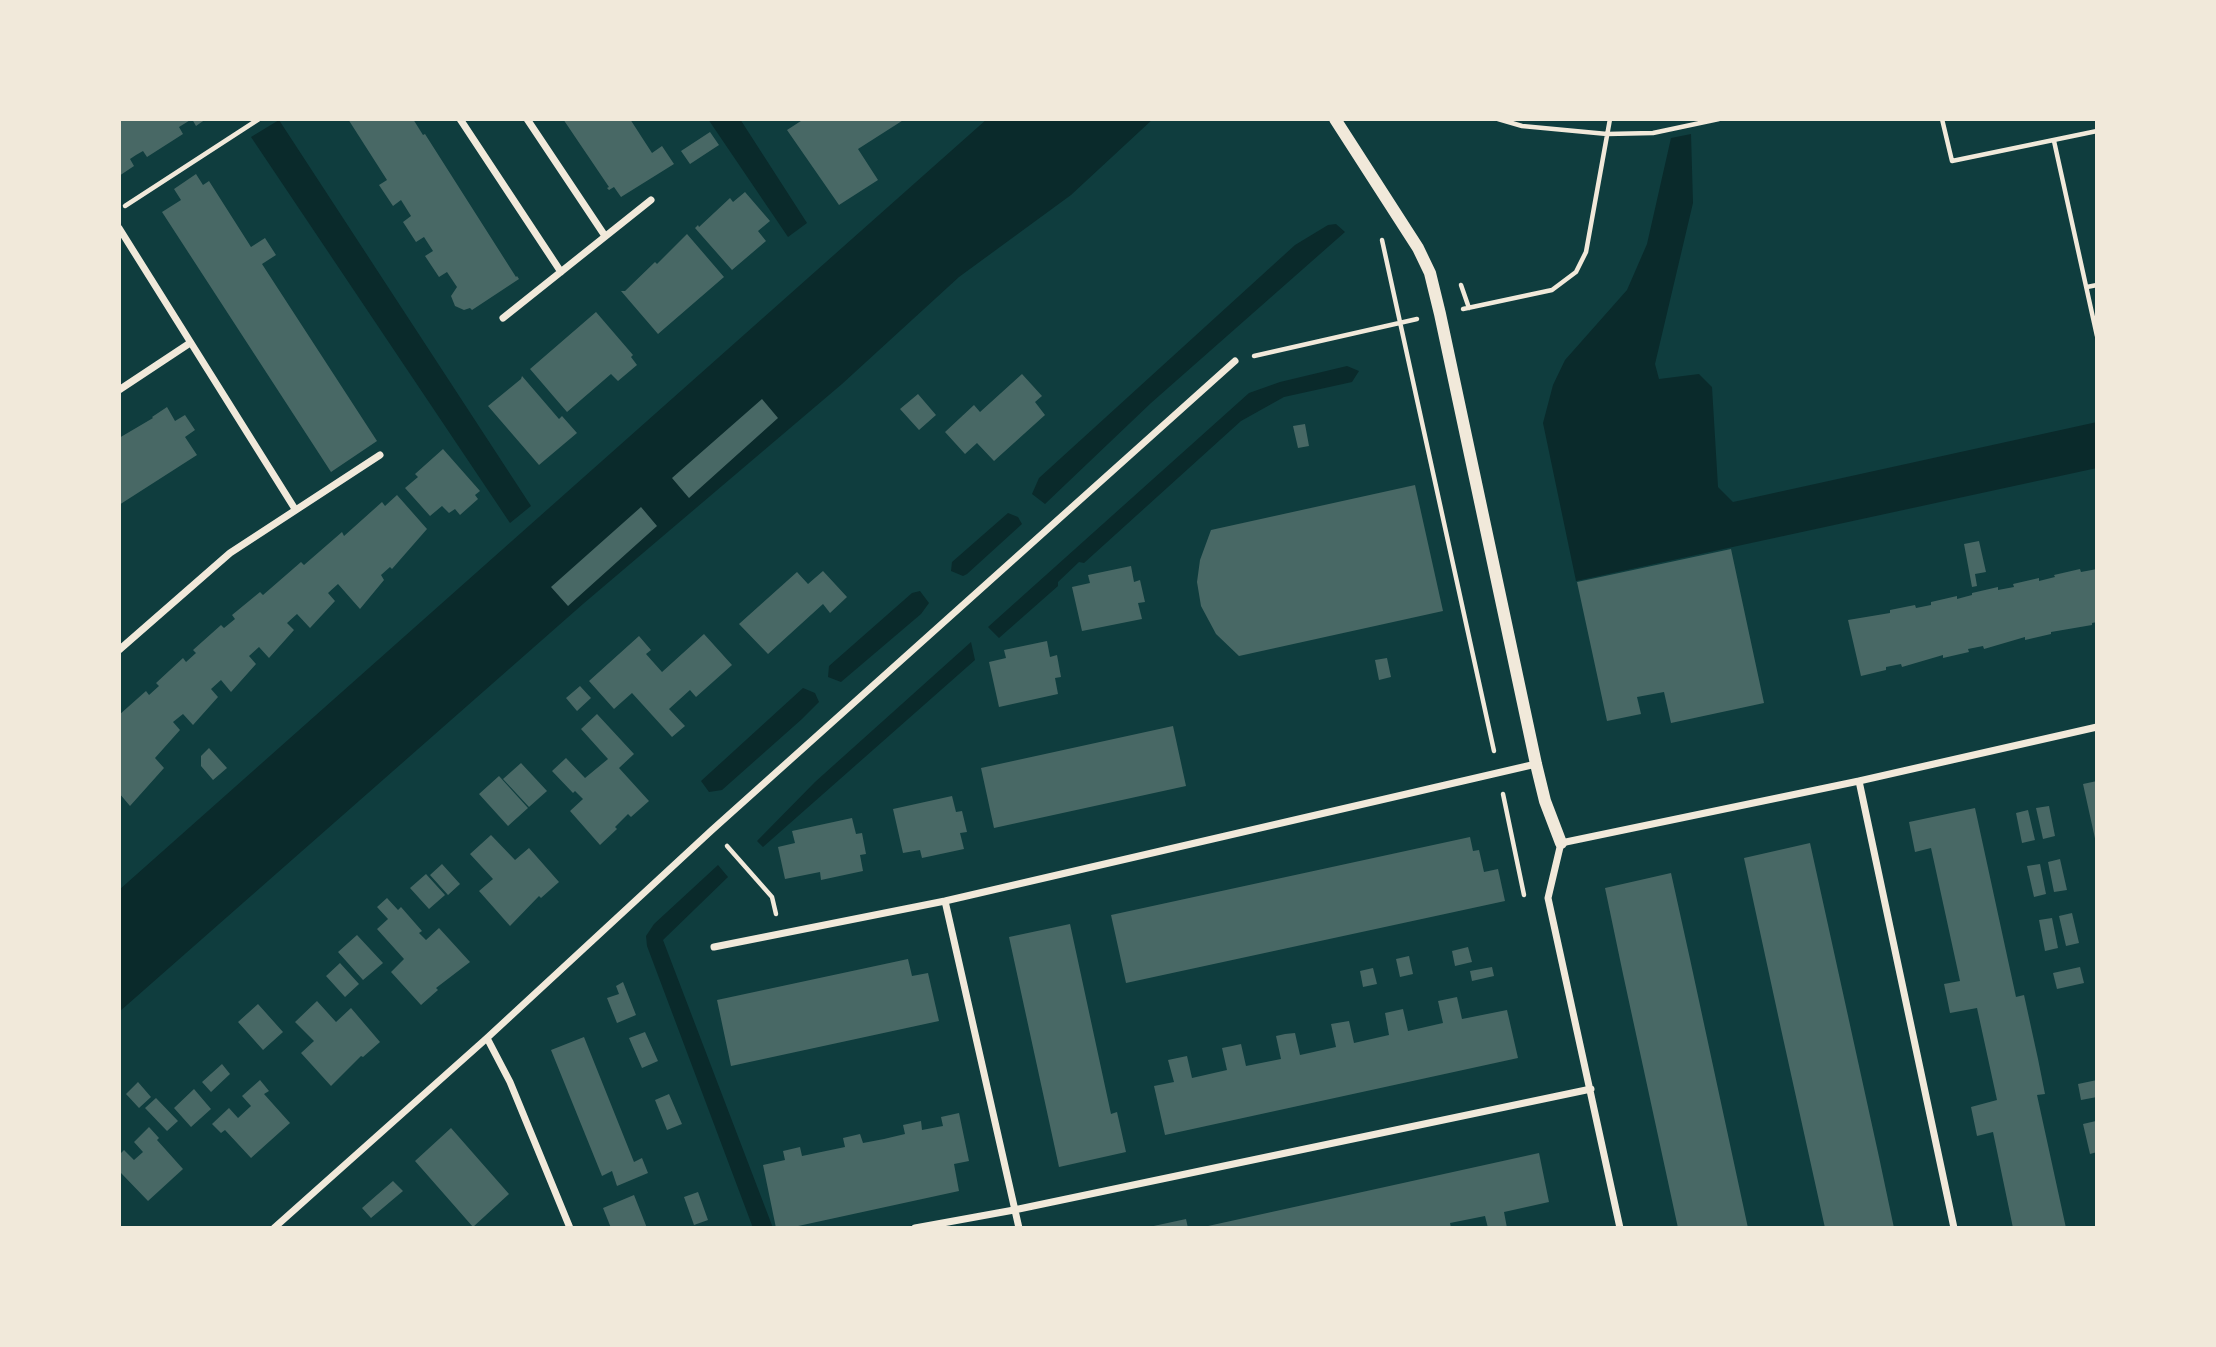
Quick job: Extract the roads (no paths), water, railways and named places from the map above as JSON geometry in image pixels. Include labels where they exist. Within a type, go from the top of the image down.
[{"type":"street","points":[[460,119],[561,272]]},
{"type":"street","points":[[527,119],[605,236]]},
{"type":"street","points":[[1335,119],[1418,248],[1430,273],[1536,764],[1545,801],[1561,843],[1548,898],[1620,1228]]},
{"type":"street","points":[[503,317],[651,200]]},
{"type":"street","points":[[119,228],[295,509]]},
{"type":"street","points":[[119,390],[190,343]]},
{"type":"street","points":[[274,1228],[1235,360]]},
{"type":"street","points":[[119,650],[230,552],[380,455]]},
{"type":"street","points":[[1561,843],[1859,781],[2097,727]]},
{"type":"street","points":[[714,947],[945,901],[1536,764]]},
{"type":"street","points":[[1859,781],[1954,1228]]},
{"type":"street","points":[[945,901],[1019,1228]]},
{"type":"street","points":[[487,1038],[510,1082],[570,1228]]},
{"type":"street","points":[[915,1228],[1014,1210],[1591,1089]]},
{"type":"water","points":[[708,119],[740,119],[807,223],[788,237]]},
{"type":"water","points":[[987,119],[1153,119],[1071,195],[959,277],[842,384],[583,604],[119,1012],[119,890]]},
{"type":"water","points":[[279,120],[531,506],[510,523],[251,137]]},
{"type":"water","points":[[1691,134],[1693,203],[1655,364],[1659,379],[1699,374],[1712,387],[1718,487],[1733,502],[2097,422],[2097,468],[1576,581],[1543,423],[1553,385],[1565,360],[1627,290],[1647,244],[1671,138]]},
{"type":"water","points":[[1336,224],[1345,232],[1151,403],[1045,504],[1032,494],[1039,478],[1295,245],[1328,225]]},
{"type":"water","points":[[1347,366],[1359,371],[1352,382],[1284,397],[1241,421],[1084,563],[1079,562],[1058,582],[1058,586],[999,638],[988,627],[1249,393],[1280,382]]},
{"type":"water","points":[[1008,513],[1018,517],[1022,524],[967,574],[963,576],[951,571],[952,562]]},
{"type":"water","points":[[920,591],[929,603],[921,614],[841,682],[828,677],[829,666],[912,593]]},
{"type":"water","points":[[971,642],[975,660],[763,847],[757,841],[815,782]]},
{"type":"water","points":[[803,688],[815,693],[819,702],[722,790],[709,792],[701,781]]},
{"type":"water","points":[[718,865],[728,877],[663,940],[773,1228],[753,1228],[647,946],[646,936],[654,924]]}]
